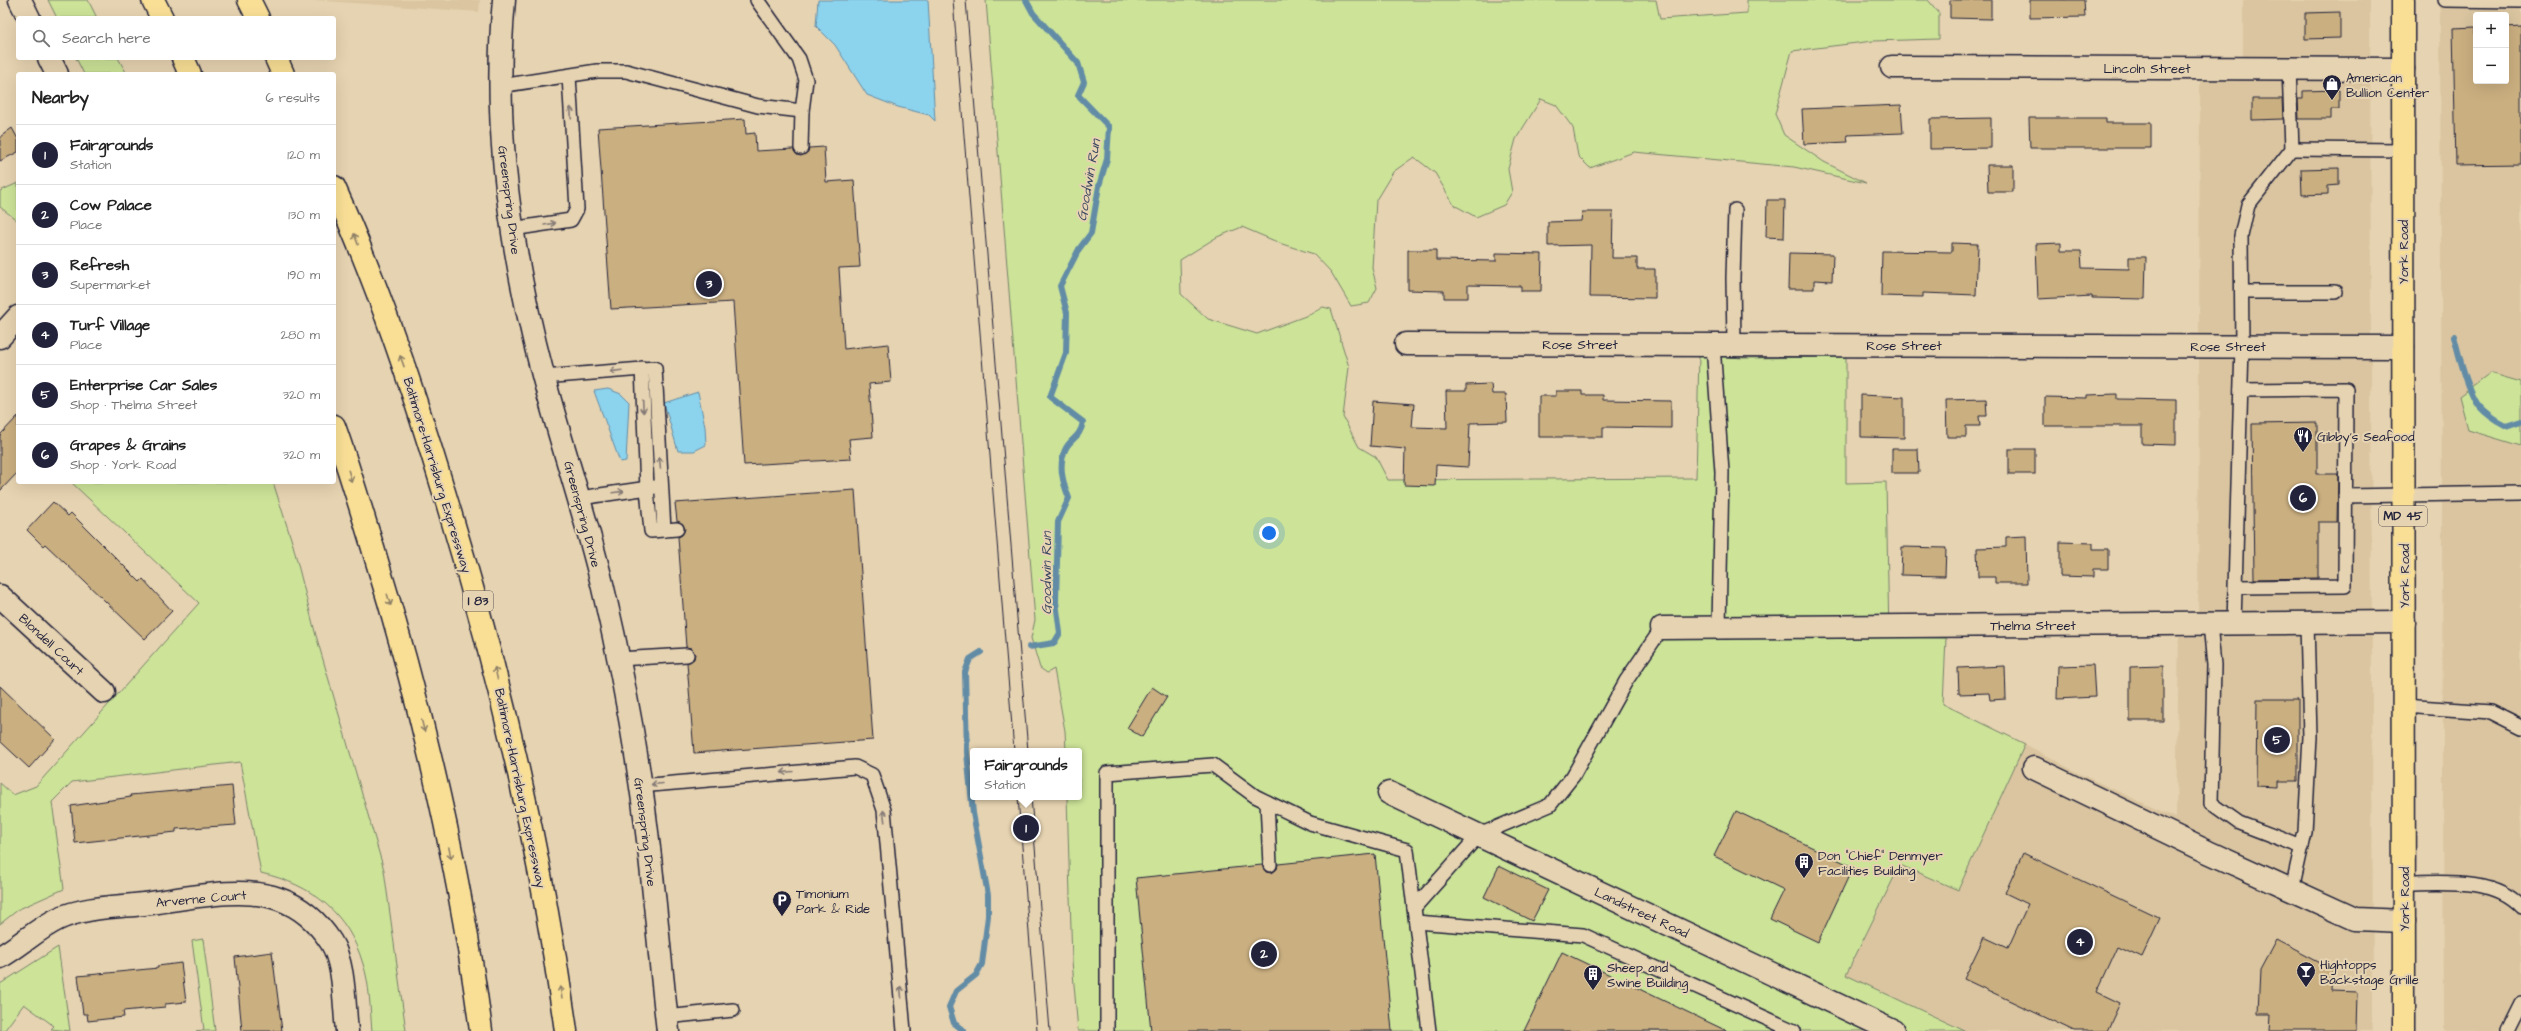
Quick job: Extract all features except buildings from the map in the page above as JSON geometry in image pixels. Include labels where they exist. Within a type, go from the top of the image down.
[{"type":"main road","points":[[153,0],[161,16]]},
{"type":"main road","points":[[249,0],[257,16]]},
{"type":"main road","name":"York Road","points":[[2403,0],[2404,1031]]},
{"type":"main road","points":[[184,60],[189,72]]},
{"type":"main road","points":[[277,60],[282,72]]},
{"type":"main road","name":"Baltimore-Harrisburg Expressway","points":[[336,192],[350,223],[421,416],[482,616],[510,728],[536,850],[566,1031]]},
{"type":"main road","points":[[336,432],[400,637],[428,747],[454,870],[481,1031]]},
{"type":"street","points":[[20,0],[28,16]]},
{"type":"street","name":"Greenspring Drive","points":[[504,0],[500,86],[502,137],[512,229],[526,303],[543,377],[580,498],[618,659],[649,847],[667,1024]]},
{"type":"street","points":[[50,60],[56,72]]},
{"type":"street","name":"Lincoln Street","points":[[1892,67],[2403,69]]},
{"type":"street","points":[[0,337],[16,319]]},
{"type":"street","name":"Rose Street","points":[[1406,344],[2403,347]]},
{"type":"street","name":"Blondell Court","points":[[0,596],[104,692]]},
{"type":"street","name":"Thelma Street","points":[[1662,628],[2404,622]]},
{"type":"street","points":[[2034,768],[2355,919],[2404,921]]},
{"type":"street","name":"Landstreet Road","points":[[1389,794],[1480,835],[1893,1031]]},
{"type":"street","name":"Arverne Court","points":[[0,957],[58,920],[81,911],[218,894],[253,893],[278,898],[299,908],[317,923],[332,944],[340,966],[348,1031]]},
{"type":"lane","points":[[757,0],[799,59],[806,80],[802,111],[801,148]]},
{"type":"lane","points":[[2445,0],[2521,1]]},
{"type":"lane","points":[[2234,624],[2242,346],[2241,236],[2248,205],[2292,149],[2289,68]]},
{"type":"lane","points":[[500,86],[597,71],[626,71],[758,106],[802,111]]},
{"type":"lane","points":[[512,229],[571,220],[577,209],[569,76]]},
{"type":"lane","points":[[2292,149],[2403,150]]},
{"type":"lane","points":[[1719,628],[1724,345],[1733,278],[1735,210]]},
{"type":"lane","points":[[2242,292],[2335,292]]},
{"type":"lane","points":[[543,377],[642,368],[655,368],[662,486],[671,529],[651,531],[647,489],[642,368]]},
{"type":"lane","points":[[2236,587],[2345,586],[2346,390],[2241,390]]},
{"type":"lane","points":[[580,498],[662,486]]},
{"type":"lane","points":[[2345,496],[2521,493]]},
{"type":"lane","points":[[2292,890],[2305,832],[2310,737],[2307,623]]},
{"type":"lane","points":[[2210,624],[2214,665],[2211,803],[2239,823],[2302,847]]},
{"type":"lane","points":[[1414,908],[1480,835],[1550,805],[1573,776],[1626,681],[1662,628]]},
{"type":"lane","points":[[618,659],[687,655]]},
{"type":"lane","points":[[2404,706],[2491,712],[2521,728]]},
{"type":"lane","points":[[1107,1031],[1107,773],[1212,765],[1255,796],[1310,823],[1407,850],[1429,1031]]},
{"type":"lane","points":[[640,786],[855,767],[872,775],[884,810],[904,1031]]},
{"type":"lane","points":[[1267,802],[1270,865]]},
{"type":"lane","points":[[2404,883],[2482,886],[2500,890],[2521,907]]},
{"type":"lane","points":[[1416,922],[1583,935],[1794,1031]]},
{"type":"lane","points":[[2507,1031],[2521,1002]]},
{"type":"lane","points":[[667,1024],[733,1010]]},
{"type":"shaded area","points":[[311,0],[480,0],[479,12]]},
{"type":"shaded area","points":[[2243,0],[2370,0],[2373,1031],[1965,1031],[1846,975],[1900,865],[1958,890],[2025,744],[2078,773],[2176,818],[2179,637],[2198,637],[2200,81],[2243,78]]},
{"type":"shaded area","points":[[2440,0],[2521,0],[2521,1031],[2444,1031]]},
{"type":"green space","points":[[48,0],[88,0],[96,16],[56,16]]},
{"type":"green space","points":[[986,0],[1656,0],[1660,19],[1747,13],[1747,0],[1928,0],[1939,13],[1939,39],[1873,41],[1792,51],[1775,114],[1784,135],[1824,162],[1866,183],[1794,167],[1634,152],[1590,168],[1578,156],[1573,128],[1556,105],[1541,99],[1516,139],[1508,169],[1512,192],[1504,205],[1476,217],[1454,205],[1435,173],[1414,157],[1393,172],[1376,200],[1372,268],[1377,288],[1369,303],[1351,306],[1331,272],[1314,254],[1282,244],[1242,227],[1217,237],[1180,260],[1181,294],[1208,319],[1257,334],[1311,314],[1323,307],[1331,309],[1349,367],[1343,417],[1359,447],[1376,457],[1388,480],[1696,478],[1699,355],[1743,358],[1846,357],[1846,483],[1886,482],[1889,637],[1946,638],[1943,704],[2025,744],[1958,890],[1900,865],[1846,975],[1965,1031],[1078,1031],[1072,961],[1067,800],[1082,800],[1082,748],[1066,748],[1065,731],[1054,669],[1047,673],[1040,668],[1031,638],[1035,620]]},
{"type":"green space","points":[[77,60],[119,60],[126,72],[83,72]]},
{"type":"green space","points":[[16,184],[16,219],[0,207],[0,191]]},
{"type":"green space","points":[[2490,373],[2521,382],[2521,446],[2468,430],[2459,396]]},
{"type":"green space","points":[[73,484],[274,484],[293,545],[315,632],[384,870],[406,1031],[372,1031],[368,988],[363,964],[348,930],[338,916],[326,904],[297,885],[280,878],[261,873],[240,762],[72,782],[52,802],[64,889],[19,909],[0,924],[0,783],[13,795],[36,786],[199,603]]},
{"type":"green space","points":[[203,939],[215,1031],[196,1031],[204,1030],[192,941]]},
{"type":"green space","points":[[58,947],[70,1031],[51,1029],[54,1026],[24,1004],[4,1031],[0,1031],[0,984]]},
{"type":"water","points":[[818,0],[928,0],[935,121],[929,115],[898,107],[867,95],[835,45],[816,26]]},
{"type":"water","points":[[608,389],[621,394],[629,402],[626,461],[620,462],[594,391]]},
{"type":"water","points":[[698,392],[705,427],[706,445],[694,451],[678,451],[664,403]]},
{"type":"waterway","name":"Goodwin Run","points":[[1026,0],[1033,13],[1078,63],[1084,82],[1078,95],[1109,127],[1107,159],[1099,186],[1091,233],[1079,249],[1060,286],[1067,313],[1066,353],[1050,397],[1083,422],[1080,432],[1067,446],[1062,462],[1063,480],[1069,498],[1058,522],[1056,602],[1060,633],[1054,643],[1029,647]]},
{"type":"waterway","points":[[2454,336],[2471,392],[2479,406],[2492,418],[2506,426],[2521,421]]},
{"type":"waterway","name":"Goodwin Run","points":[[970,783],[967,753],[965,672],[970,659],[981,652]]},
{"type":"waterway","name":"Goodwin Run","points":[[964,1031],[954,1023],[949,1007],[956,991],[976,975],[982,964],[988,916],[988,895],[972,800]]},
{"type":"tram line","points":[[953,0],[1014,748]]},
{"type":"tram line","points":[[966,0],[1028,748]]},
{"type":"tram line","points":[[1018,800],[1037,1031]]},
{"type":"tram line","points":[[1031,800],[1050,1031]]},
{"type":"place","name":"American Bullion Center","points":[[2332,101]]},
{"type":"place","name":"Refresh","points":[[709,284]]},
{"type":"place","name":"Gibby’s Seafood","points":[[2303,453]]},
{"type":"place","name":"Grapes & Grains","points":[[2303,498]]},
{"type":"place","name":"Enterprise Car Sales","points":[[2277,740]]},
{"type":"place","name":"Fairgrounds","points":[[1026,828]]},
{"type":"place","name":"Don \"Chief\" Denmyer Facilities Building","points":[[1804,879]]},
{"type":"place","name":"Timonium Park & Ride","points":[[782,917]]},
{"type":"place","name":"Turf Village","points":[[2080,942]]},
{"type":"place","name":"Cow Palace","points":[[1264,954]]},
{"type":"place","name":"Hightopps Backstage Grille","points":[[2306,988]]},
{"type":"place","name":"Sheep and Swine Building","points":[[1593,991]]}]
